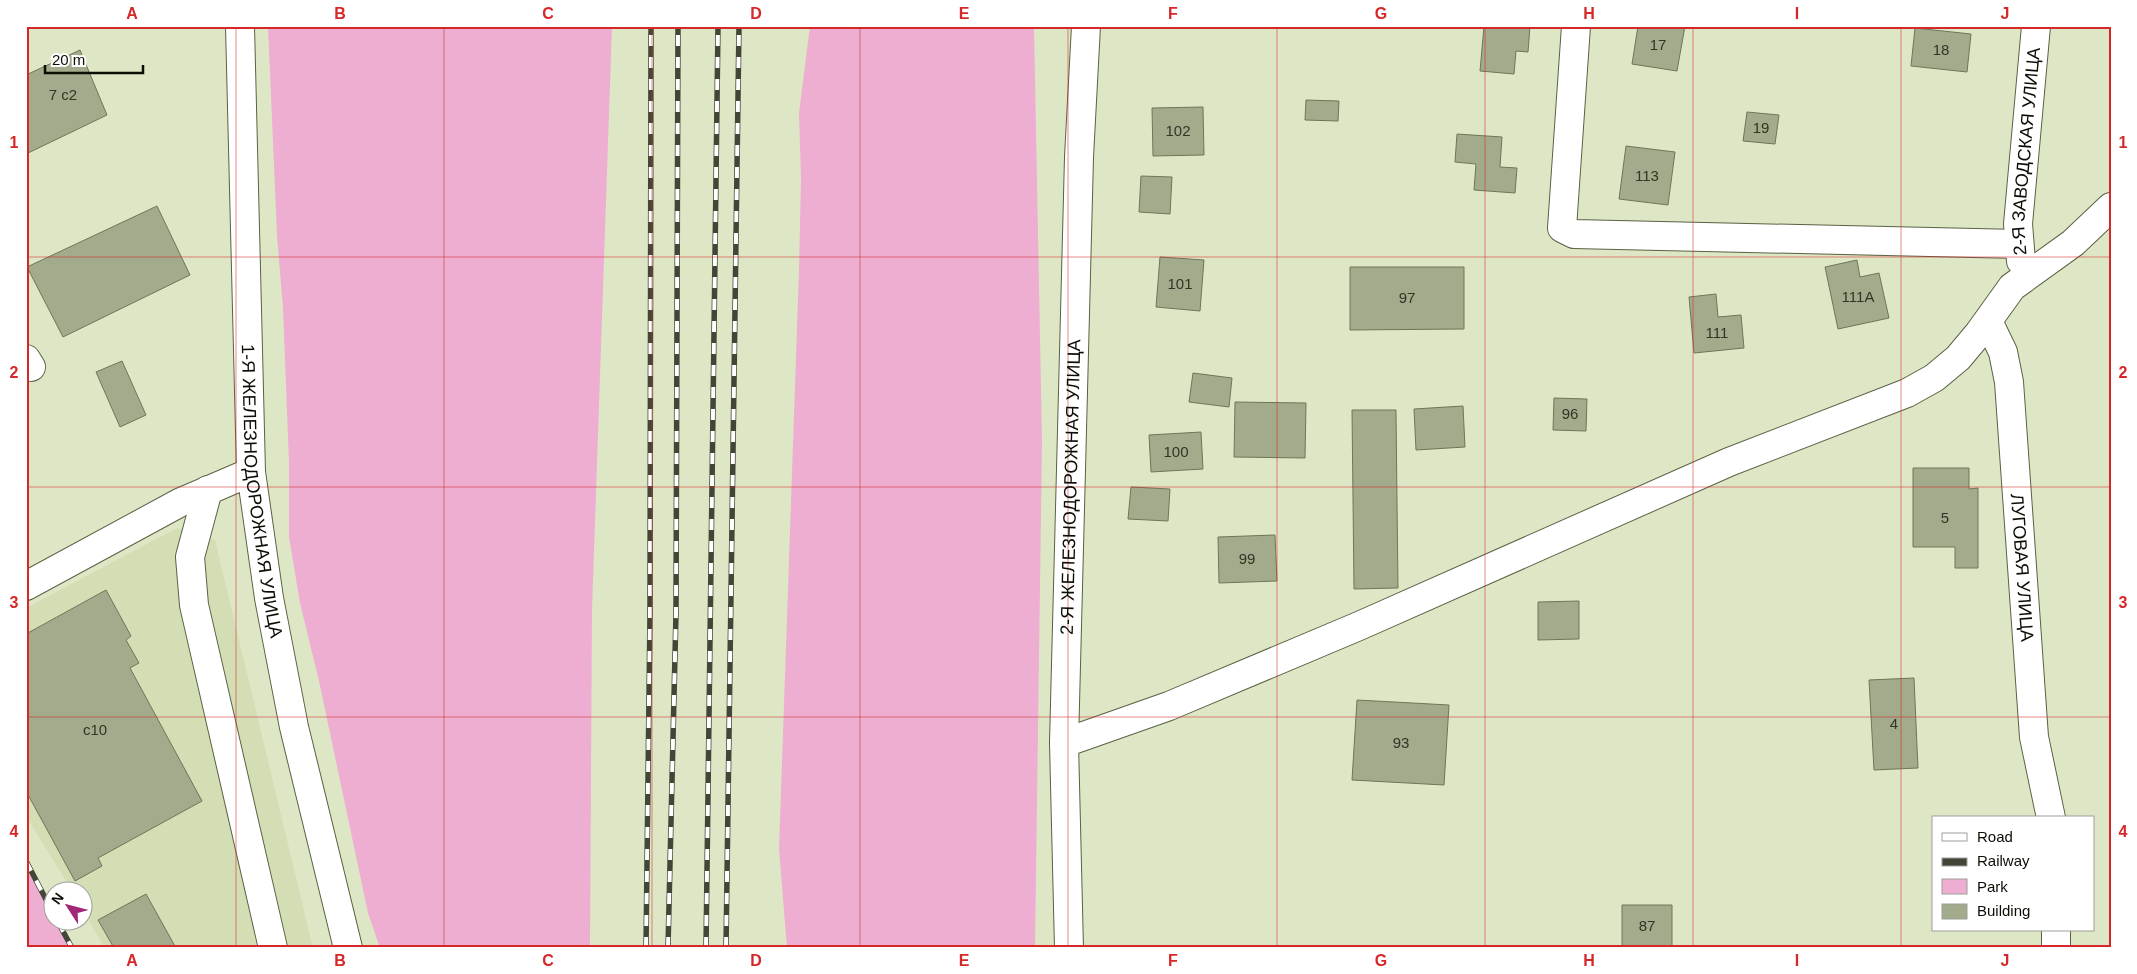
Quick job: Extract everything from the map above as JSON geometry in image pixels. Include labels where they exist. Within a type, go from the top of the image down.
[{"type":"street","name":"1-Я ЖЕЛЕЗНОДОРОЖНАЯ УЛИЦА","points":[[240,26],[251,472],[269,598],[294,727],[348,948]]},
{"type":"street","name":"2-Я ЖЕЛЕЗНОДОРОЖНАЯ УЛИЦА","points":[[1069,948],[1064,743],[1079,157],[1086,26]]},
{"type":"street","points":[[1576,26],[1562,228],[1574,234],[2019,244]]},
{"type":"street","name":"2-Я ЗАВОДСКАЯ УЛИЦА","points":[[2024,278],[2018,224],[2036,26]]},
{"type":"street","points":[[1064,743],[1169,706],[1359,626],[1729,462],[1907,393],[1934,378],[1958,358],[1988,321],[2012,286],[2073,242],[2111,207]]},
{"type":"street","name":"ЛУГОВАЯ УЛИЦА","points":[[1988,321],[2003,352],[2010,382],[2034,737],[2051,816]]},
{"type":"street","points":[[26,586],[181,502],[251,472]]},
{"type":"street","points":[[208,490],[190,558],[194,605],[273,948]]},
{"type":"street","points":[[2056,932],[2056,948]]},
{"type":"shaded area","points":[[177,528],[215,540],[313,948],[104,948],[92,926],[92,882],[66,882],[26,816],[26,608]]},
{"type":"green space","points":[[268,26],[612,26],[592,610],[590,948],[380,948],[368,913],[319,681],[300,603],[289,537],[289,463],[283,308],[277,236]]},
{"type":"green space","points":[[810,26],[1034,26],[1042,441],[1035,948],[787,948],[779,849],[799,270],[801,178],[799,113]]},
{"type":"green space","points":[[26,868],[42,895],[42,932],[64,932],[74,948],[26,948]]},
{"type":"building","points":[[1484,26],[1530,26],[1528,52],[1516,51],[1514,74],[1480,71]]},
{"type":"building","points":[[1638,26],[1685,26],[1677,71],[1632,64]]},
{"type":"building","points":[[1915,28],[1971,34],[1967,72],[1911,66]]},
{"type":"building","points":[[80,50],[107,115],[26,154],[26,75]]},
{"type":"building","points":[[1306,100],[1339,101],[1338,121],[1305,120]]},
{"type":"building","points":[[1203,107],[1204,155],[1153,156],[1152,108]]},
{"type":"building","points":[[1747,112],[1779,115],[1775,144],[1743,141]]},
{"type":"building","points":[[1457,134],[1502,137],[1500,167],[1517,168],[1515,193],[1474,190],[1476,164],[1455,162]]},
{"type":"building","points":[[1626,146],[1675,152],[1668,205],[1619,199]]},
{"type":"building","points":[[1141,176],[1172,177],[1170,214],[1139,212]]},
{"type":"building","points":[[157,206],[190,275],[63,337],[27,267]]},
{"type":"building","points":[[1160,257],[1204,260],[1200,311],[1156,307]]},
{"type":"building","points":[[1857,260],[1860,277],[1879,273],[1889,318],[1838,329],[1825,267]]},
{"type":"building","points":[[1350,267],[1464,267],[1464,329],[1350,330]]},
{"type":"building","points":[[1716,294],[1718,317],[1741,315],[1744,348],[1694,353],[1689,297]]},
{"type":"building","points":[[122,361],[146,415],[120,427],[96,372]]},
{"type":"building","points":[[1193,373],[1232,378],[1229,407],[1189,402]]},
{"type":"building","points":[[1554,398],[1587,399],[1586,431],[1553,430]]},
{"type":"building","points":[[1235,402],[1306,403],[1305,458],[1234,457]]},
{"type":"building","points":[[1463,406],[1465,447],[1416,450],[1414,409]]},
{"type":"building","points":[[1352,410],[1396,410],[1398,588],[1354,589]]},
{"type":"building","points":[[1201,432],[1203,469],[1151,472],[1149,435]]},
{"type":"building","points":[[1913,468],[1969,468],[1969,489],[1978,488],[1978,568],[1955,568],[1955,547],[1913,547]]},
{"type":"building","points":[[1131,487],[1170,489],[1168,521],[1128,519]]},
{"type":"building","points":[[1275,535],[1277,581],[1219,583],[1218,537]]},
{"type":"building","points":[[106,590],[131,636],[126,640],[139,663],[130,668],[202,801],[98,858],[102,866],[75,881],[26,791],[26,634]]},
{"type":"building","points":[[1579,601],[1579,639],[1538,640],[1538,602]]},
{"type":"building","points":[[1914,678],[1918,768],[1874,770],[1869,680]]},
{"type":"building","points":[[1357,700],[1449,705],[1444,785],[1352,780]]},
{"type":"building","points":[[146,894],[176,948],[114,948],[98,920]]},
{"type":"building","points":[[1622,905],[1672,905],[1672,948],[1622,948]]},
{"type":"railway","points":[[646,948],[650,613],[651,26]]},
{"type":"railway","points":[[668,948],[676,613],[678,26]]},
{"type":"railway","points":[[706,948],[718,26]]},
{"type":"railway","points":[[726,948],[739,26]]},
{"type":"railway","points":[[26,861],[42,892]]},
{"type":"railway","points":[[63,932],[72,948]]}]
